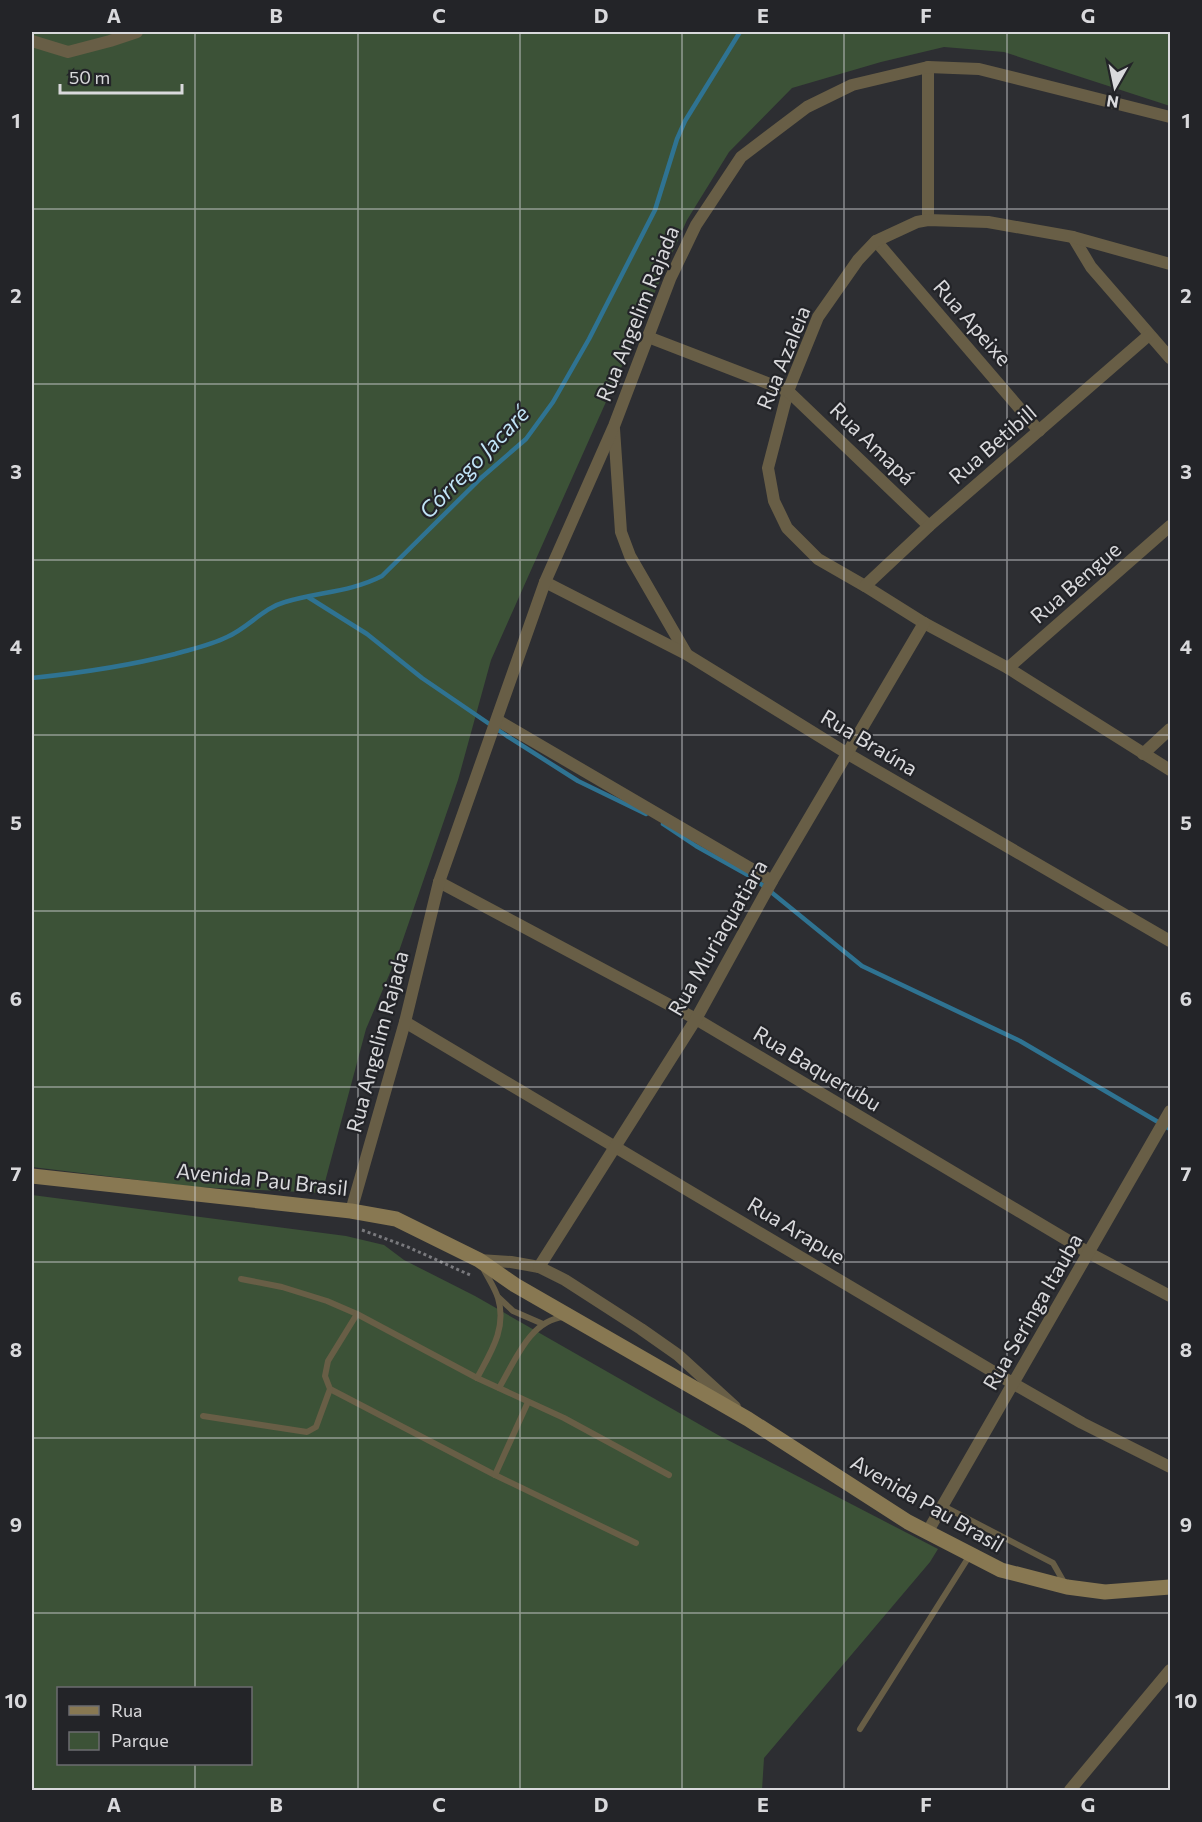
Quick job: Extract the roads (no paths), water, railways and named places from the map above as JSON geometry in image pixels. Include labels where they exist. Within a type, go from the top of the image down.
[{"type":"main road","name":"Avenida Pau Brasil","points":[[32,1176],[351,1210],[396,1219],[479,1260],[515,1285],[748,1419],[908,1522],[1000,1570],[1067,1587],[1106,1592],[1170,1587]]},
{"type":"street","points":[[32,41],[68,52],[137,32]]},
{"type":"street","points":[[928,67],[928,220]]},
{"type":"street","name":"Rua Angelim Rajada","points":[[351,1210],[405,1022],[439,882],[545,582],[614,426],[670,279],[696,225],[741,157],[807,107],[852,85],[928,67],[979,69],[1170,117]]},
{"type":"street","name":"Rua Azaleia","points":[[1170,264],[1072,237],[988,222],[928,220],[917,222],[876,241],[858,260],[818,317],[788,391],[768,468],[774,501],[787,528],[818,560],[866,586],[924,623],[1008,668],[1170,770]]},
{"type":"street","points":[[1072,237],[1091,267],[1170,358]]},
{"type":"street","name":"Rua Apeixe","points":[[876,241],[1039,431]]},
{"type":"street","name":"Rua Betibill","points":[[866,586],[929,526],[1149,335]]},
{"type":"street","points":[[648,338],[788,391]]},
{"type":"street","name":"Rua Amapá","points":[[788,391],[929,526]]},
{"type":"street","points":[[614,426],[621,532],[630,556],[686,654]]},
{"type":"street","name":"Rua Bengue","points":[[1008,668],[1170,526]]},
{"type":"street","name":"Rua Braúna","points":[[545,582],[686,654],[848,754],[1170,941]]},
{"type":"street","name":"Rua Muriaquatiara","points":[[539,1267],[696,1019],[771,884],[924,623]]},
{"type":"street","points":[[495,727],[771,884]]},
{"type":"street","points":[[1143,754],[1170,729]]},
{"type":"street","name":"Rua Baquerubu","points":[[439,882],[696,1019],[1089,1253],[1170,1296]]},
{"type":"street","name":"Rua Arapue","points":[[405,1022],[1082,1424],[1170,1467]]},
{"type":"street","name":"Rua Seringa Itauba","points":[[928,1531],[1170,1111]]},
{"type":"street","name":"Avenida Pau Brasil","points":[[479,1260],[539,1267],[565,1280],[669,1348],[748,1419]]},
{"type":"street","points":[[1070,1791],[1170,1670]]},
{"type":"lane","points":[[479,1260],[498,1297],[513,1311],[543,1324]]},
{"type":"lane","points":[[241,1280],[282,1287],[327,1301],[357,1314],[477,1378],[564,1418],[669,1475]]},
{"type":"lane","points":[[477,1378],[495,1347],[502,1322],[498,1297]]},
{"type":"lane","points":[[203,1416],[307,1432],[316,1427],[330,1389],[325,1376],[328,1362],[357,1314]]},
{"type":"lane","points":[[499,1388],[533,1331],[551,1318],[570,1316]]},
{"type":"lane","points":[[330,1389],[495,1475],[636,1543]]},
{"type":"lane","points":[[495,1475],[528,1402]]},
{"type":"lane","points":[[943,1506],[1053,1563],[1067,1587]]},
{"type":"lane","points":[[860,1729],[971,1554]]},
{"type":"waterway","name":"Córrego Jacaré","points":[[32,678],[122,666],[201,647],[235,633],[277,605],[346,589],[382,576],[481,478],[526,439],[553,402],[589,339],[655,210],[677,139],[685,121],[740,32]]},
{"type":"waterway","points":[[308,597],[367,634],[422,678],[507,736],[578,781],[646,814]]},
{"type":"waterway","points":[[663,824],[696,846],[755,879],[862,966],[1020,1041],[1170,1129]]}]
